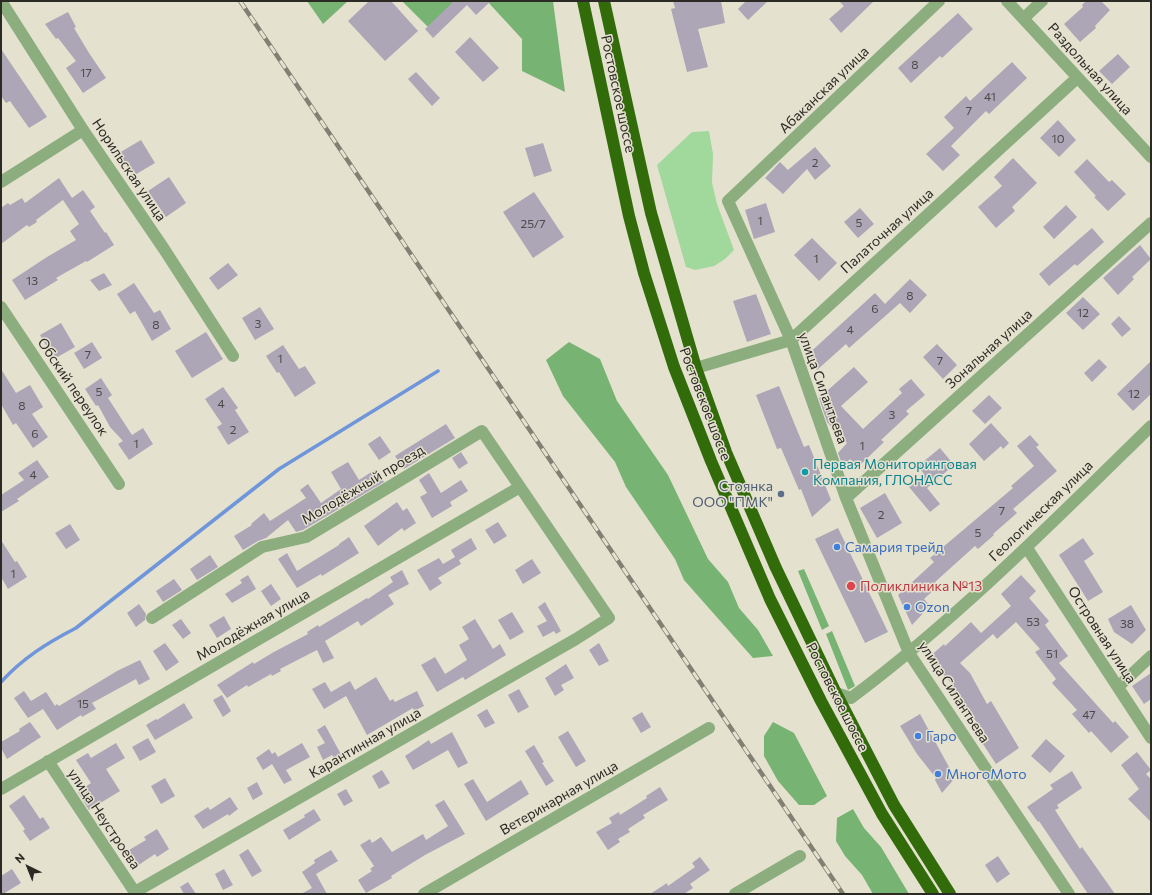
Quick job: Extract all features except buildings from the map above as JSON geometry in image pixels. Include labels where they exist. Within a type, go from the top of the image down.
[{"type":"highway","name":"Ростовское шоссе","points":[[583,1],[629,216],[644,273],[674,367],[711,461],[770,599],[821,701],[882,814],[933,894]]},
{"type":"highway","name":"Ростовское шоссе","points":[[604,1],[651,213],[696,368],[726,452],[773,561],[836,693],[894,805],[950,894]]},
{"type":"street","name":"Норильская улица","points":[[1,1],[83,130],[164,249],[233,356]]},
{"type":"street","name":"Абаканская улица","points":[[728,201],[939,1]]},
{"type":"street","name":"Раздольная улица","points":[[1007,1],[1151,157]]},
{"type":"street","points":[[1024,18],[1042,1]]},
{"type":"street","name":"Палаточная улица","points":[[696,368],[791,340],[1077,78]]},
{"type":"street","points":[[1,182],[83,130]]},
{"type":"street","name":"улица Силантьева","points":[[728,201],[791,340],[846,498],[909,653],[1069,894]]},
{"type":"street","name":"Зональная улица","points":[[846,498],[1151,223]]},
{"type":"street","name":"Обский переулок","points":[[1,307],[119,484]]},
{"type":"street","name":"Геологическая улица","points":[[836,693],[851,698],[909,653],[1027,548],[1151,426]]},
{"type":"street","name":"Молодёжный проезд","points":[[152,618],[262,547],[306,537],[482,431],[520,487]]},
{"type":"street","name":"Карантинная улица","points":[[136,893],[576,639],[609,618],[520,487]]},
{"type":"street","name":"Молодёжная улица","points":[[1,789],[520,487]]},
{"type":"street","name":"Островная улица","points":[[1027,548],[1151,738]]},
{"type":"street","points":[[1118,687],[1151,656]]},
{"type":"street","name":"Ветеринарная улица","points":[[424,894],[709,728]]},
{"type":"street","name":"улица Неустроева","points":[[48,761],[136,893]]},
{"type":"street","points":[[736,894],[800,856]]},
{"type":"green space","points":[[307,1],[348,1],[323,24]]},
{"type":"green space","points":[[402,1],[462,1],[432,31]]},
{"type":"green space","points":[[487,1],[553,1],[565,92],[522,71],[522,39]]},
{"type":"green space","points":[[709,131],[713,154],[712,183],[717,204],[734,250],[725,259],[714,266],[695,270],[686,267],[657,165],[692,132]]},
{"type":"green space","points":[[569,342],[600,359],[617,401],[668,475],[708,559],[728,582],[739,608],[758,630],[773,656],[753,658],[684,580],[675,559],[626,487],[615,462],[563,396],[546,360]]},
{"type":"green space","points":[[804,569],[829,626],[822,630],[798,571]]},
{"type":"green space","points":[[832,631],[855,686],[848,690],[826,634]]},
{"type":"green space","points":[[773,722],[794,733],[827,796],[814,805],[799,805],[778,781],[764,756],[764,736]]},
{"type":"green space","points":[[853,809],[864,828],[881,847],[909,894],[873,894],[862,875],[845,856],[836,841],[837,818]]},
{"type":"waterway","points":[[1,682],[27,658],[45,645],[76,628],[279,469],[438,371]]},
{"type":"railway","points":[[240,1],[843,894]]},
{"type":"place","name":"Первая Мониторинговая Компания, ГЛОНАСС","points":[[805,472]]},
{"type":"place","name":"Стоянка ООО \"ПМК\"","points":[[781,494]]},
{"type":"place","name":"Самария трейд","points":[[837,547]]},
{"type":"place","name":"Поликлиника №13","points":[[851,586]]},
{"type":"place","name":"Ozon","points":[[907,607]]},
{"type":"place","name":"Гаро","points":[[918,736]]},
{"type":"place","name":"МногоМото","points":[[938,774]]}]
